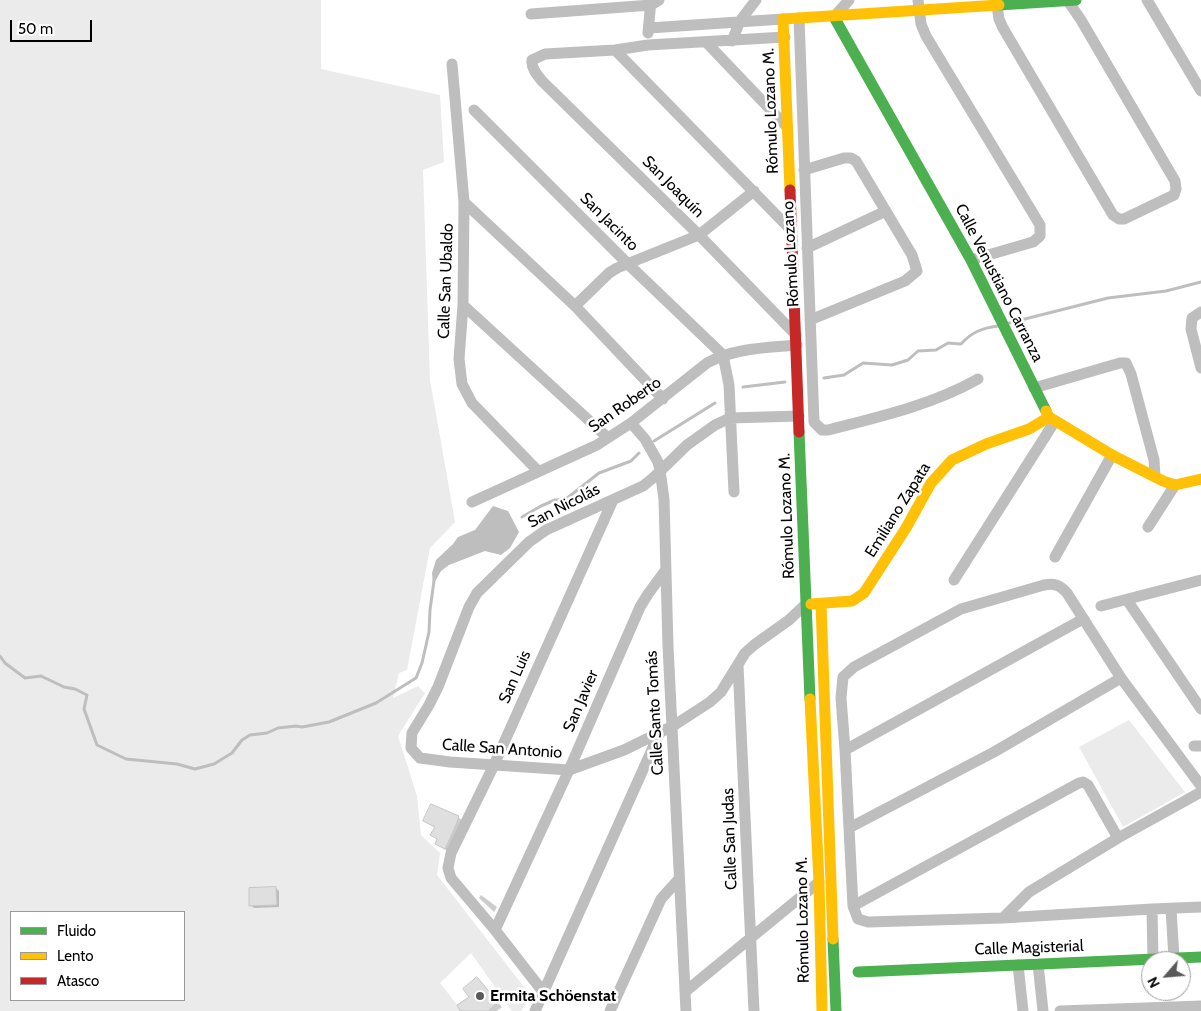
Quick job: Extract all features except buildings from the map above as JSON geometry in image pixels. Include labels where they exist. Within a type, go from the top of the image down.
[{"type":"street","points":[[732,41],[740,21],[756,0]]},
{"type":"street","points":[[834,17],[849,0]]},
{"type":"street","points":[[1147,0],[1201,90]]},
{"type":"street","points":[[649,28],[740,21],[834,17],[918,5],[1072,1],[1086,29],[1176,185],[1174,195],[1128,217],[1119,219],[1113,215],[1003,28],[999,19],[997,3]]},
{"type":"street","points":[[531,14],[654,2],[648,45]]},
{"type":"street","points":[[918,5],[921,24],[926,36],[1040,225],[1040,236],[1033,242],[971,260]]},
{"type":"street","name":"Calle Venustiano Carranza","points":[[834,17],[971,260],[1034,388],[1052,419]]},
{"type":"street","name":"Rómulo Lozano","points":[[799,18],[813,418],[818,427],[822,430],[828,430],[934,400],[978,379]]},
{"type":"street","name":"Rómulo Lozano M.","points":[[783,19],[819,882],[822,1011]]},
{"type":"street","points":[[615,50],[648,45],[784,38]]},
{"type":"street","points":[[707,43],[787,127]]},
{"type":"street","points":[[615,50],[792,231]]},
{"type":"street","name":"San Joaquín","points":[[615,50],[545,54],[532,60],[535,72],[542,81],[699,235],[796,340]]},
{"type":"street","name":"Calle San Ubaldo","points":[[452,64],[464,202],[464,305],[459,359],[462,384],[472,402],[538,471]]},
{"type":"street","name":"San Jacinto","points":[[474,110],[628,264],[723,355]]},
{"type":"street","points":[[804,170],[839,159],[851,158],[858,164],[912,255],[917,271],[905,281],[810,320]]},
{"type":"street","points":[[575,306],[609,273],[699,235],[754,191]]},
{"type":"street","points":[[464,202],[575,306],[663,398]]},
{"type":"street","points":[[807,248],[886,211]]},
{"type":"street","points":[[464,305],[607,437]]},
{"type":"street","points":[[1201,312],[1192,318],[1190,325],[1201,368]]},
{"type":"street","name":"San Roberto","points":[[472,502],[597,445],[631,423],[707,363],[723,355],[796,340]]},
{"type":"street","points":[[723,355],[728,384],[734,492]]},
{"type":"street","points":[[1034,388],[1120,363],[1126,364],[1131,374],[1152,450],[1155,476]]},
{"type":"street","name":"San Nicolás","points":[[411,748],[412,733],[429,706],[469,607],[477,593],[529,542],[546,530],[643,486],[701,434],[730,418],[799,416]]},
{"type":"street","points":[[954,580],[1052,419],[1163,481],[1175,485],[1201,480]]},
{"type":"street","name":"Emiliano Zapata","points":[[806,604],[852,601],[864,593],[906,528],[931,482],[952,460],[986,444],[1052,419]]},
{"type":"street","name":"Calle Santo Tomás","points":[[631,423],[639,430],[652,449],[660,470],[664,499],[665,571],[686,1011]]},
{"type":"street","points":[[1055,557],[1112,454]]},
{"type":"street","points":[[1148,527],[1175,485]]},
{"type":"street","name":"San Luis","points":[[495,930],[451,878],[448,868],[451,853],[494,764],[613,500]]},
{"type":"street","name":"San Javier","points":[[495,930],[569,770],[640,607],[665,571]]},
{"type":"street","points":[[1101,606],[1201,581]]},
{"type":"street","points":[[1201,786],[1121,678],[1067,593],[1060,586],[1054,584],[1044,585],[961,609],[854,667],[843,677],[841,698],[846,750],[853,906],[858,919],[868,922],[1004,918],[1201,907]]},
{"type":"street","points":[[1127,600],[1201,709]]},
{"type":"street","name":"Calle San Antonio","points":[[411,748],[420,758],[426,759],[569,770],[624,750],[673,726],[693,714],[721,692],[746,653],[789,620],[806,604]]},
{"type":"street","points":[[821,604],[836,1011]]},
{"type":"street","points":[[846,750],[1083,619]]},
{"type":"street","name":"Calle San Judas","points":[[738,665],[754,1011]]},
{"type":"street","points":[[849,828],[994,752],[1121,678]]},
{"type":"street","points":[[535,1011],[659,734]]},
{"type":"street","points":[[853,906],[1075,784],[1083,782],[1091,788],[1118,838]]},
{"type":"street","points":[[1004,918],[1030,892],[1118,838],[1201,792]]},
{"type":"street","points":[[610,1011],[661,899],[679,879]]},
{"type":"street","points":[[686,991],[819,882]]},
{"type":"street","points":[[1152,909],[1153,951]]},
{"type":"street","points":[[1171,909],[1174,951]]},
{"type":"street","points":[[495,930],[544,993]]},
{"type":"street","name":"Calle Magisterial","points":[[858,972],[1141,960]]},
{"type":"street","points":[[1038,964],[1043,1011]]},
{"type":"street","points":[[1018,965],[1023,1011]]},
{"type":"street","points":[[820,976],[835,975]]},
{"type":"street","points":[[1060,1011],[1201,1006]]},
{"type":"shaded area","points":[[0,0],[321,0],[321,69],[440,95],[444,162],[423,170],[430,380],[455,522],[430,548],[407,670],[399,673],[393,698],[418,686],[425,693],[398,736],[417,796],[421,835],[440,853],[437,875],[531,996],[521,1011],[512,1011],[471,953],[440,983],[461,1011],[0,1011]]},
{"type":"shaded area","points":[[493,506],[508,511],[519,532],[510,548],[501,555],[485,551],[449,565],[441,571],[433,585],[432,573],[436,560],[458,537],[475,530]]},
{"type":"shaded area","points":[[1129,720],[1185,792],[1123,827],[1079,747]]},
{"type":"waterway","points":[[1009,323],[1108,298],[1166,291],[1201,282]]},
{"type":"waterway","points":[[824,378],[844,375],[863,363],[892,365],[908,360],[918,351],[936,350],[948,343],[961,344],[978,331],[998,326]]},
{"type":"waterway","points":[[743,387],[785,382]]},
{"type":"waterway","points":[[654,441],[715,403]]},
{"type":"waterway","points":[[522,517],[555,500],[566,499],[599,473],[631,461],[639,453]]},
{"type":"waterway","points":[[0,656],[5,663],[25,678],[41,676],[87,695],[84,709],[97,745],[126,759],[177,764],[195,769],[214,764],[232,753],[242,740],[250,735],[267,733],[278,728],[302,727],[329,722],[376,703],[416,678],[422,663],[429,632],[434,581]]},
{"type":"traffic: fast","points":[[999,5],[1076,0]]},
{"type":"traffic: fast","points":[[834,17],[971,260],[1046,411]]},
{"type":"traffic: fast","points":[[799,432],[810,699]]},
{"type":"traffic: fast","points":[[833,939],[836,1011]]},
{"type":"traffic: fast","points":[[858,972],[1201,957]]},
{"type":"traffic: slow","points":[[790,190],[783,19],[999,5]]},
{"type":"traffic: slow","points":[[1046,411],[1049,417],[1112,455],[1163,481],[1175,485],[1201,479]]},
{"type":"traffic: slow","points":[[811,604],[852,601],[864,593],[906,528],[931,483],[952,460],[986,444],[1029,429],[1049,417]]},
{"type":"traffic: slow","points":[[821,604],[833,939]]},
{"type":"traffic: slow","points":[[810,699],[819,882],[822,1011]]},
{"type":"traffic: jam","points":[[790,190],[799,432]]},
{"type":"place","name":"Ermita Schöenstat","points":[[480,996]]}]
